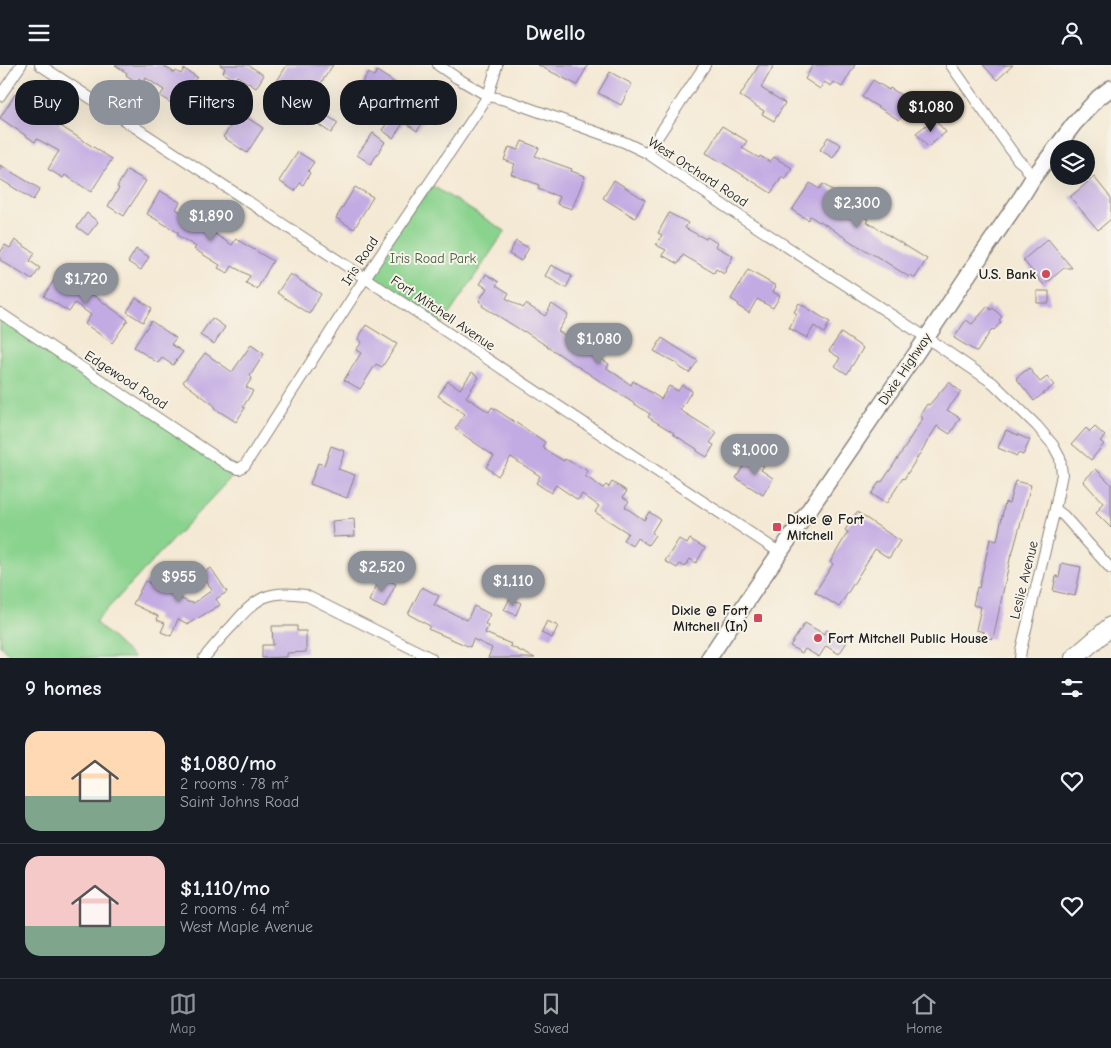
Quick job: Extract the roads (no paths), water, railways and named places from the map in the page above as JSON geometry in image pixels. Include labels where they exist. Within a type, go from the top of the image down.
[{"type":"highway","points":[[1074,658],[1110,628]]},
{"type":"main road","name":"Dixie Highway","points":[[709,658],[748,597],[780,553],[1033,178],[1074,124],[1111,88]]},
{"type":"street","points":[[0,96],[21,65]]},
{"type":"street","name":"Fort Mitchell Avenue","points":[[40,65],[365,277],[780,553]]},
{"type":"street","name":"West Orchard Road","points":[[438,65],[488,96],[509,101],[615,139],[647,153],[993,383],[1037,426],[1053,445],[1060,458],[1062,473],[1055,509]]},
{"type":"street","name":"Iris Road","points":[[239,469],[245,465],[365,277],[488,96],[497,65]]},
{"type":"street","points":[[647,153],[705,65]]},
{"type":"street","points":[[951,65],[1018,160],[1033,178]]},
{"type":"street","name":"Edgewood Road","points":[[0,313],[228,465],[239,469]]},
{"type":"street","points":[[1055,509],[1064,516],[1111,569]]},
{"type":"street","name":"Leslie Avenue","points":[[1020,658],[1055,509]]},
{"type":"street","points":[[204,658],[246,609],[258,600],[268,596],[289,592],[305,595],[431,658]]},
{"type":"place","name":"U.S. Bank","points":[[1046,274]]},
{"type":"place","name":"Dixie @ Fort Mitchell","points":[[777,527]]},
{"type":"place","name":"Dixie @ Fort Mitchell (In)","points":[[758,618]]},
{"type":"place","name":"Fort Mitchell Public House","points":[[818,638]]},
{"type":"park label","name":"Iris Road Park","points":[[433,258]]}]
